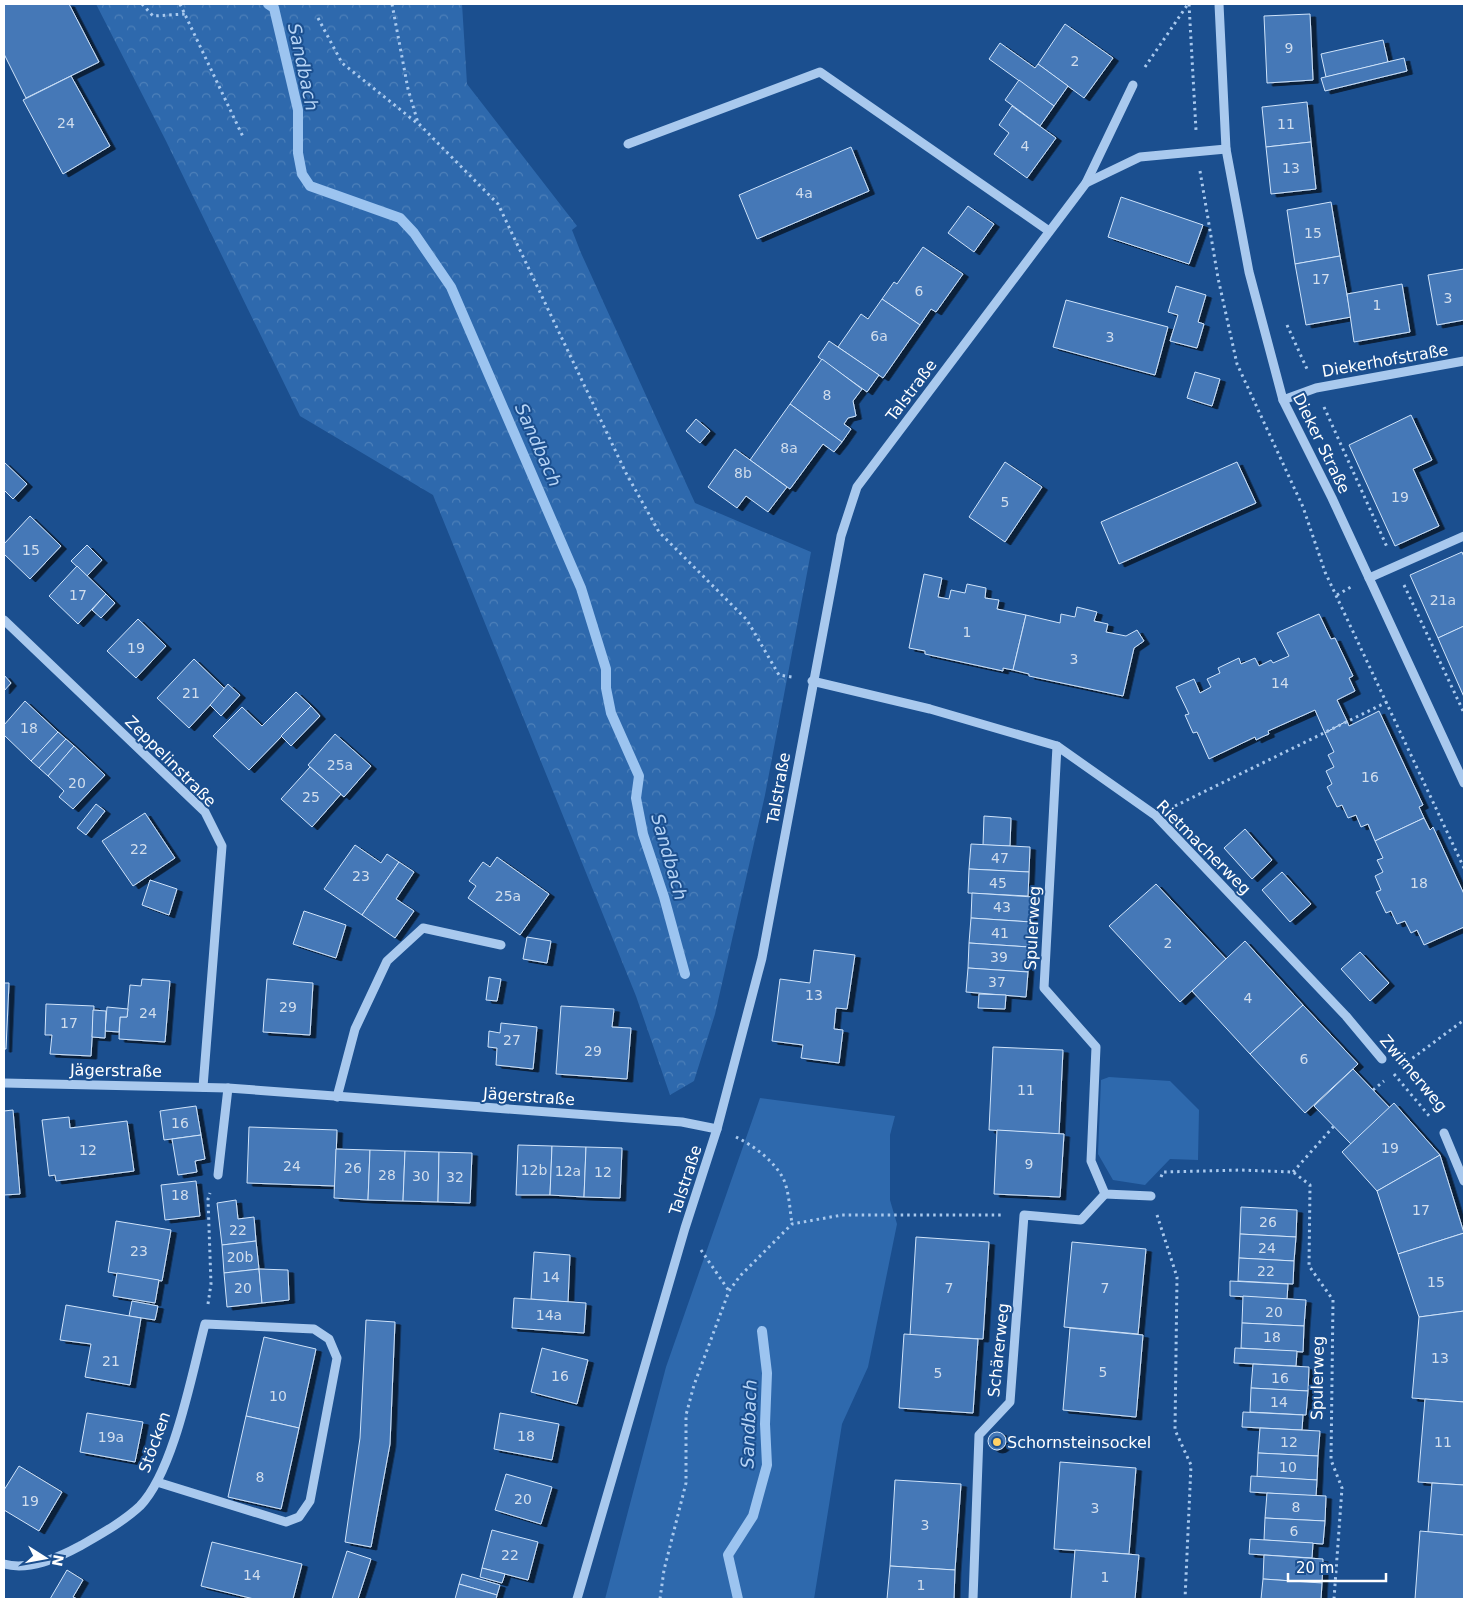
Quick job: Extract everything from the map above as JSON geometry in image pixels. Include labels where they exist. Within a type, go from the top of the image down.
[{"type":"street","name":"Dieker Straße","points":[[1219,4],[1226,149],[1249,272],[1283,400],[1369,578],[1464,783]]},
{"type":"street","points":[[628,144],[820,72],[1049,231]]},
{"type":"street","points":[[1086,183],[1133,86]]},
{"type":"street","name":"Talstraße","points":[[577,1599],[717,1129],[762,958],[812,681],[841,536],[857,487],[1086,183],[1140,157],[1226,149]]},
{"type":"street","name":"Diekerhofstraße","points":[[1283,400],[1316,388],[1464,361]]},
{"type":"street","points":[[1369,578],[1464,536]]},
{"type":"street","name":"Zeppelinstraße","points":[[4,620],[205,812],[222,846],[203,1087]]},
{"type":"street","name":"Rietmacherweg","points":[[812,681],[930,709],[1057,746],[1156,815],[1346,1016]]},
{"type":"street","name":"Spulerweg","points":[[1057,746],[1044,988],[1096,1047],[1090,1161],[1105,1194]]},
{"type":"street","points":[[337,1097],[355,1029],[387,961],[423,928],[501,945]]},
{"type":"street","name":"Zwirnerweg","points":[[1346,1016],[1382,1059]]},
{"type":"street","name":"Jägerstraße","points":[[4,1083],[228,1088],[682,1122],[717,1129]]},
{"type":"street","points":[[218,1175],[228,1088]]},
{"type":"street","name":"Zwirnerweg","points":[[1444,1133],[1464,1181]]},
{"type":"street","points":[[1024,1215],[1081,1220],[1105,1194],[1151,1196]]},
{"type":"street","name":"Schärerweg","points":[[973,1599],[980,1435],[1010,1402],[1024,1215]]},
{"type":"street","points":[[157,1482],[286,1522],[299,1516],[310,1501],[337,1358],[328,1340],[314,1329],[205,1324]]},
{"type":"street","name":"Stöcken","points":[[4,1564],[11,1566],[54,1560],[98,1536],[140,1506],[157,1482],[171,1449],[205,1324]]},
{"type":"path","points":[[142,4],[153,16],[185,14]]},
{"type":"path","points":[[180,4],[244,139]]},
{"type":"path","points":[[392,4],[408,89],[418,123]]},
{"type":"path","points":[[1133,86],[1188,4]]},
{"type":"path","points":[[318,18],[342,63],[418,123],[498,204],[626,473],[659,532],[747,620],[779,675],[812,681]]},
{"type":"path","points":[[1156,815],[1387,702]]},
{"type":"path","points":[[1374,1090],[1393,1072],[1464,1020]]},
{"type":"path","name":"Zwirnerweg","points":[[1393,1072],[1444,1133]]},
{"type":"path","points":[[1185,1599],[1191,1465],[1175,1430],[1177,1277],[1151,1196],[1163,1172],[1241,1170],[1293,1172],[1334,1126]]},
{"type":"path","points":[[717,1129],[749,1143],[767,1158],[783,1179],[792,1224]]},
{"type":"path","name":"Spulerweg","points":[[1293,1172],[1310,1185],[1309,1266],[1333,1300],[1331,1460],[1342,1488],[1334,1599]]},
{"type":"path","points":[[205,1324],[211,1284],[208,1199],[218,1175]]},
{"type":"path","points":[[660,1599],[664,1570],[686,1483],[686,1415],[694,1385],[729,1291],[740,1276],[792,1224],[842,1215],[1024,1215]]},
{"type":"path","points":[[686,1228],[729,1291]]},
{"type":"green space","points":[[96,4],[462,4],[467,84],[577,226],[572,230],[581,253],[695,503],[811,552],[765,795],[715,1014],[694,1081],[670,1095],[636,996],[433,495],[300,416],[166,141]]},
{"type":"green space","points":[[1109,1077],[1170,1081],[1199,1110],[1198,1160],[1170,1159],[1145,1185],[1113,1180],[1098,1154],[1101,1080]]},
{"type":"green space","points":[[760,1098],[895,1116],[890,1135],[890,1200],[897,1224],[868,1367],[842,1424],[814,1599],[605,1599],[666,1367]]},
{"type":"building","points":[[4,4],[69,4],[99,62],[26,98],[4,54]]},
{"type":"building","points":[[1310,14],[1313,80],[1267,83],[1264,16]]},
{"type":"building","points":[[1065,24],[1113,58],[1084,98],[1038,64]]},
{"type":"building","points":[[1383,40],[1388,62],[1326,77],[1321,54]]},
{"type":"building","points":[[1000,43],[1035,68],[1038,64],[1068,86],[1054,106],[989,59]]},
{"type":"building","points":[[1404,58],[1407,71],[1325,91],[1321,78]]},
{"type":"building","points":[[71,76],[110,146],[63,174],[23,100]]},
{"type":"building","points":[[1019,80],[1054,106],[1040,126],[1005,100]]},
{"type":"building","points":[[1307,102],[1311,142],[1266,147],[1262,107]]},
{"type":"building","points":[[1012,106],[1056,138],[1027,178],[994,154],[1009,133],[999,125]]},
{"type":"building","points":[[1311,142],[1316,189],[1271,194],[1266,147]]},
{"type":"building","points":[[851,147],[869,191],[757,239],[739,195]]},
{"type":"building","points":[[1121,197],[1203,225],[1189,264],[1108,237]]},
{"type":"building","points":[[1331,202],[1340,256],[1295,264],[1287,210]]},
{"type":"building","points":[[968,206],[994,224],[974,252],[948,233]]},
{"type":"building","points":[[923,247],[963,274],[936,312],[931,309],[920,325],[882,299],[894,282],[897,284]]},
{"type":"building","points":[[1340,256],[1351,317],[1306,325],[1295,264]]},
{"type":"building","points":[[1464,269],[1464,320],[1437,325],[1428,275]]},
{"type":"building","points":[[1402,284],[1410,332],[1354,342],[1347,294]]},
{"type":"building","points":[[1176,286],[1206,295],[1198,322],[1204,324],[1197,348],[1170,341],[1178,315],[1168,312]]},
{"type":"building","points":[[882,299],[920,325],[883,378],[838,347],[861,314],[868,319]]},
{"type":"building","points":[[1066,300],[1168,327],[1155,375],[1053,347]]},
{"type":"building","points":[[829,341],[879,375],[867,392],[818,357]]},
{"type":"building","points":[[822,359],[862,389],[853,401],[856,416],[848,418],[844,424],[851,429],[842,442],[790,404]]},
{"type":"building","points":[[1195,372],[1220,379],[1212,406],[1187,398]]},
{"type":"building","points":[[790,404],[842,442],[834,452],[823,444],[790,489],[750,460]]},
{"type":"building","points":[[1411,415],[1432,460],[1413,469],[1439,526],[1395,546],[1349,445]]},
{"type":"building","points":[[696,419],[710,431],[700,443],[686,431]]},
{"type":"building","points":[[735,449],[787,487],[768,512],[746,496],[737,508],[708,487]]},
{"type":"building","points":[[4,462],[27,484],[13,499],[4,490]]},
{"type":"building","points":[[1005,462],[1042,487],[1005,542],[969,517]]},
{"type":"building","points":[[1237,462],[1256,503],[1119,564],[1101,522]]},
{"type":"building","points":[[30,516],[61,546],[30,579],[4,554],[4,544]]},
{"type":"building","points":[[87,545],[102,560],[87,576],[71,561]]},
{"type":"building","points":[[1462,552],[1464,557],[1464,626],[1438,638],[1410,575]]},
{"type":"building","points":[[77,566],[106,594],[78,624],[49,596]]},
{"type":"building","points":[[924,574],[942,578],[938,597],[949,599],[951,590],[965,593],[967,584],[986,588],[985,598],[999,600],[997,609],[1026,615],[1013,670],[1003,668],[1003,671],[925,654],[925,651],[909,648]]},
{"type":"building","points":[[106,594],[115,603],[101,618],[92,610]]},
{"type":"building","points":[[1077,607],[1097,612],[1094,621],[1108,624],[1106,632],[1126,636],[1137,630],[1144,641],[1134,648],[1123,696],[1029,676],[1029,674],[1013,670],[1026,615],[1060,623],[1061,614],[1075,617]]},
{"type":"building","points":[[1319,614],[1331,639],[1335,638],[1353,676],[1349,678],[1355,691],[1337,700],[1347,721],[1325,733],[1315,710],[1268,731],[1269,734],[1256,740],[1255,737],[1209,759],[1197,732],[1193,733],[1185,715],[1189,714],[1176,687],[1194,679],[1200,693],[1211,687],[1207,679],[1220,673],[1218,668],[1239,658],[1241,664],[1255,658],[1259,666],[1271,660],[1273,663],[1289,656],[1277,633]]},
{"type":"building","points":[[138,619],[166,646],[136,678],[107,651]]},
{"type":"building","points":[[1464,626],[1464,697],[1438,638]]},
{"type":"building","points":[[194,659],[225,689],[189,728],[157,698]]},
{"type":"building","points":[[4,675],[11,683],[4,691]]},
{"type":"building","points":[[228,684],[240,695],[221,716],[210,705]]},
{"type":"building","points":[[296,692],[311,706],[249,770],[213,736],[242,707],[262,726]]},
{"type":"building","points":[[25,701],[58,732],[31,761],[4,735],[4,725]]},
{"type":"building","points":[[311,706],[320,716],[291,746],[281,736]]},
{"type":"building","points":[[1379,711],[1423,805],[1419,807],[1424,818],[1375,841],[1368,824],[1361,827],[1356,815],[1348,818],[1342,805],[1337,807],[1327,787],[1332,784],[1326,771],[1334,767],[1328,755],[1334,752],[1325,733],[1347,721],[1349,726]]},
{"type":"building","points":[[58,732],[66,739],[39,768],[31,761]]},
{"type":"building","points":[[335,734],[371,766],[344,797],[308,765]]},
{"type":"building","points":[[66,739],[74,746],[48,776],[39,768]]},
{"type":"building","points":[[74,746],[105,775],[73,809],[59,797],[64,791],[48,776]]},
{"type":"building","points":[[310,767],[341,794],[312,827],[281,799]]},
{"type":"building","points":[[96,804],[105,811],[86,835],[77,828]]},
{"type":"building","points":[[145,813],[175,858],[133,886],[102,841]]},
{"type":"building","points":[[984,816],[1011,818],[1010,846],[983,845]]},
{"type":"building","points":[[1424,818],[1430,830],[1433,827],[1464,894],[1464,927],[1424,945],[1417,930],[1411,933],[1405,921],[1397,924],[1391,911],[1386,913],[1376,892],[1381,890],[1375,876],[1383,872],[1377,860],[1383,858],[1375,841]]},
{"type":"building","points":[[1245,829],[1272,860],[1252,879],[1224,848]]},
{"type":"building","points":[[971,844],[1030,847],[1029,872],[969,869]]},
{"type":"building","points":[[355,845],[381,863],[387,854],[399,862],[362,915],[324,889]]},
{"type":"building","points":[[497,857],[549,894],[520,935],[468,898],[476,886],[469,881],[483,862],[490,867]]},
{"type":"building","points":[[399,862],[414,872],[396,899],[414,911],[395,938],[362,915]]},
{"type":"building","points":[[969,869],[1029,872],[1028,896],[968,893]]},
{"type":"building","points":[[1282,872],[1311,904],[1290,922],[1262,890]]},
{"type":"building","points":[[150,880],[177,889],[169,915],[142,905]]},
{"type":"building","points":[[1156,884],[1226,959],[1180,1002],[1109,926]]},
{"type":"building","points":[[972,893],[1033,897],[1031,922],[971,918]]},
{"type":"building","points":[[304,911],[346,925],[336,958],[293,944]]},
{"type":"building","points":[[971,918],[1031,922],[1029,947],[969,943]]},
{"type":"building","points":[[527,937],[551,941],[547,963],[523,959]]},
{"type":"building","points":[[1245,941],[1303,1005],[1250,1054],[1192,991]]},
{"type":"building","points":[[969,943],[1029,947],[1028,972],[968,968]]},
{"type":"building","points":[[814,950],[855,955],[847,1009],[836,1008],[834,1029],[843,1030],[839,1063],[801,1058],[803,1045],[772,1041],[780,979],[810,983]]},
{"type":"building","points":[[1360,952],[1389,983],[1370,1001],[1341,969]]},
{"type":"building","points":[[968,968],[1028,972],[1026,997],[966,992]]},
{"type":"building","points":[[489,977],[501,979],[497,1001],[486,1000]]},
{"type":"building","points":[[142,979],[170,981],[165,1042],[119,1039],[120,1017],[127,1017],[130,985],[141,986]]},
{"type":"building","points":[[267,979],[313,983],[310,1035],[263,1032]]},
{"type":"building","points":[[4,983],[9,983],[6,1049],[4,1049]]},
{"type":"building","points":[[979,994],[1006,995],[1005,1009],[978,1008]]},
{"type":"building","points":[[46,1004],[94,1006],[91,1056],[50,1054],[52,1035],[45,1035]]},
{"type":"building","points":[[1303,1005],[1358,1064],[1305,1113],[1250,1054]]},
{"type":"building","points":[[561,1006],[614,1009],[612,1027],[631,1028],[627,1079],[556,1074]]},
{"type":"building","points":[[107,1007],[128,1009],[127,1017],[120,1017],[119,1032],[105,1031]]},
{"type":"building","points":[[93,1010],[106,1011],[105,1038],[92,1037]]},
{"type":"building","points":[[501,1023],[537,1027],[533,1069],[496,1065],[497,1048],[488,1047],[489,1031],[500,1033]]},
{"type":"building","points":[[993,1047],[1063,1050],[1059,1134],[989,1130]]},
{"type":"building","points":[[1353,1069],[1390,1108],[1351,1144],[1314,1106]]},
{"type":"building","points":[[1394,1103],[1440,1155],[1377,1191],[1342,1152]]},
{"type":"building","points":[[196,1106],[201,1135],[164,1140],[160,1111]]},
{"type":"building","points":[[13,1110],[20,1194],[4,1195],[4,1111]]},
{"type":"building","points":[[69,1117],[70,1128],[127,1121],[134,1171],[56,1181],[55,1175],[49,1176],[42,1120]]},
{"type":"building","points":[[249,1127],[337,1130],[335,1186],[247,1183]]},
{"type":"building","points":[[997,1130],[1064,1134],[1060,1197],[994,1194]]},
{"type":"building","points":[[201,1135],[205,1159],[195,1161],[197,1172],[178,1175],[172,1139]]},
{"type":"building","points":[[518,1145],[552,1146],[550,1195],[516,1195]]},
{"type":"building","points":[[552,1146],[586,1147],[584,1197],[550,1195]]},
{"type":"building","points":[[586,1147],[622,1148],[620,1198],[584,1197]]},
{"type":"building","points":[[336,1149],[370,1150],[368,1200],[334,1198]]},
{"type":"building","points":[[370,1150],[405,1151],[403,1201],[368,1200]]},
{"type":"building","points":[[405,1151],[439,1152],[438,1202],[403,1201]]},
{"type":"building","points":[[439,1152],[472,1153],[470,1203],[438,1202]]},
{"type":"building","points":[[1440,1155],[1464,1233],[1398,1254],[1377,1191]]},
{"type":"building","points":[[196,1181],[200,1216],[165,1220],[161,1185]]},
{"type":"building","points":[[236,1200],[238,1219],[254,1217],[256,1241],[222,1245],[217,1203]]},
{"type":"building","points":[[1241,1207],[1297,1210],[1296,1237],[1240,1234]]},
{"type":"building","points":[[116,1221],[171,1230],[162,1281],[108,1272]]},
{"type":"building","points":[[1464,1233],[1464,1311],[1419,1317],[1398,1254]]},
{"type":"building","points":[[1240,1234],[1296,1237],[1294,1261],[1239,1258]]},
{"type":"building","points":[[916,1237],[989,1242],[983,1339],[910,1335]]},
{"type":"building","points":[[256,1241],[259,1269],[224,1273],[222,1245]]},
{"type":"building","points":[[1072,1242],[1146,1249],[1138,1334],[1064,1327]]},
{"type":"building","points":[[534,1252],[570,1255],[568,1302],[531,1299]]},
{"type":"building","points":[[1239,1258],[1294,1261],[1293,1284],[1238,1281]]},
{"type":"building","points":[[259,1269],[262,1303],[227,1307],[224,1273]]},
{"type":"building","points":[[259,1269],[288,1270],[289,1300],[262,1303]]},
{"type":"building","points":[[117,1273],[159,1280],[155,1303],[113,1296]]},
{"type":"building","points":[[1230,1281],[1288,1284],[1287,1299],[1230,1296]]},
{"type":"building","points":[[1243,1296],[1306,1300],[1304,1326],[1242,1323]]},
{"type":"building","points":[[514,1298],[586,1303],[584,1333],[512,1328]]},
{"type":"building","points":[[132,1301],[158,1306],[155,1320],[129,1316]]},
{"type":"building","points":[[66,1305],[141,1318],[130,1385],[85,1377],[91,1344],[60,1340]]},
{"type":"building","points":[[1464,1311],[1464,1402],[1412,1398],[1419,1317]]},
{"type":"building","points":[[366,1320],[395,1322],[390,1444],[371,1547],[345,1542],[360,1438]]},
{"type":"building","points":[[1242,1323],[1304,1326],[1303,1352],[1241,1348]]},
{"type":"building","points":[[1070,1328],[1143,1335],[1136,1417],[1063,1410]]},
{"type":"building","points":[[904,1334],[978,1339],[973,1413],[899,1408]]},
{"type":"building","points":[[264,1337],[316,1349],[299,1428],[246,1416]]},
{"type":"building","points":[[542,1348],[588,1360],[577,1404],[531,1392]]},
{"type":"building","points":[[1235,1348],[1297,1351],[1296,1366],[1234,1363]]},
{"type":"building","points":[[1253,1364],[1309,1367],[1308,1391],[1251,1388]]},
{"type":"building","points":[[1251,1388],[1308,1391],[1306,1415],[1250,1412]]},
{"type":"building","points":[[1425,1399],[1464,1402],[1464,1485],[1418,1482]]},
{"type":"building","points":[[1243,1412],[1303,1415],[1302,1430],[1242,1427]]},
{"type":"building","points":[[87,1413],[143,1422],[135,1462],[80,1452]]},
{"type":"building","points":[[500,1413],[559,1424],[552,1460],[494,1449]]},
{"type":"building","points":[[246,1416],[299,1428],[281,1509],[228,1497]]},
{"type":"building","points":[[1260,1428],[1320,1431],[1318,1456],[1258,1453]]},
{"type":"building","name":"Schornsteinsockel","points":[[997,1432],[1003,1435],[1006,1441],[1003,1447],[997,1450],[991,1447],[988,1441],[991,1435]]},
{"type":"building","points":[[1258,1453],[1318,1456],[1317,1480],[1257,1477]]},
{"type":"building","points":[[1060,1462],[1136,1468],[1129,1554],[1054,1549]]},
{"type":"building","points":[[19,1466],[62,1492],[39,1531],[4,1510],[4,1490]]},
{"type":"building","points":[[506,1474],[552,1487],[541,1524],[495,1510]]},
{"type":"building","points":[[1251,1476],[1317,1480],[1316,1496],[1250,1492]]},
{"type":"building","points":[[895,1480],[961,1484],[955,1570],[890,1566]]},
{"type":"building","points":[[1432,1483],[1464,1485],[1464,1535],[1428,1532]]},
{"type":"building","points":[[1267,1493],[1326,1496],[1325,1521],[1265,1518]]},
{"type":"building","points":[[1265,1518],[1325,1521],[1323,1544],[1264,1540]]},
{"type":"building","points":[[492,1530],[538,1542],[528,1580],[482,1568]]},
{"type":"building","points":[[1420,1531],[1464,1535],[1464,1599],[1415,1599]]},
{"type":"building","points":[[1250,1539],[1313,1543],[1312,1558],[1249,1554]]},
{"type":"building","points":[[212,1542],[302,1564],[293,1599],[254,1599],[201,1586]]},
{"type":"building","points":[[1075,1550],[1139,1555],[1135,1599],[1071,1599]]},
{"type":"building","points":[[347,1551],[371,1559],[358,1599],[332,1599]]},
{"type":"building","points":[[1264,1555],[1323,1559],[1322,1583],[1263,1579]]},
{"type":"building","points":[[890,1566],[955,1570],[954,1599],[887,1599]]},
{"type":"building","points":[[482,1568],[505,1574],[502,1583],[480,1577]]},
{"type":"building","points":[[67,1570],[83,1580],[73,1597],[77,1599],[50,1599]]},
{"type":"building","points":[[462,1574],[500,1585],[497,1595],[459,1584]]},
{"type":"building","points":[[1263,1579],[1322,1583],[1321,1599],[1261,1599]]},
{"type":"building","points":[[459,1584],[497,1595],[496,1599],[455,1599]]},
{"type":"waterway","name":"Sandbach","points":[[268,4],[274,8],[298,110],[298,153],[302,174],[310,186],[400,218],[414,233],[451,287],[581,588],[606,669],[606,688],[611,713],[639,776],[636,798],[643,834],[664,897],[685,974]]},
{"type":"waterway","name":"Sandbach","points":[[738,1599],[728,1555],[753,1516],[767,1465],[765,1424],[767,1373],[762,1331]]},
{"type":"place","name":"Schornsteinsockel","points":[[997,1442]]}]
